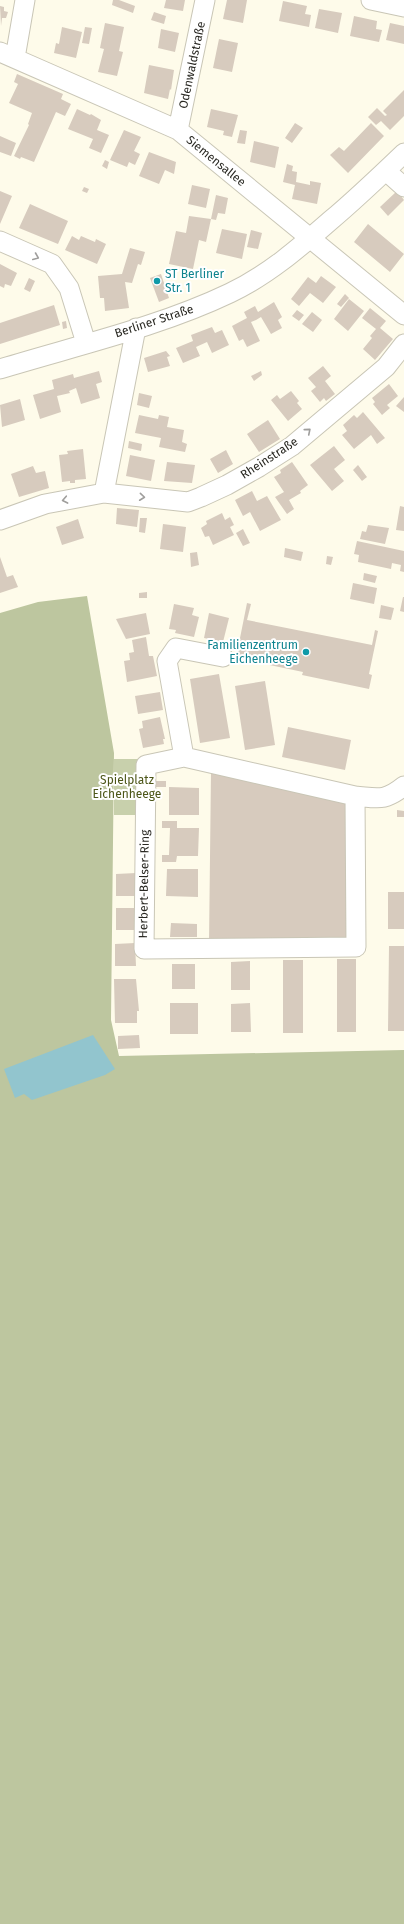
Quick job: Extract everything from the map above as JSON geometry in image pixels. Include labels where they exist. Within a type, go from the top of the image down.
[{"type":"street","points":[[7,55],[25,0]]},
{"type":"street","name":"Odenwaldstraße","points":[[178,130],[205,0]]},
{"type":"street","points":[[371,0],[404,7]]},
{"type":"street","name":"Siemensallee","points":[[7,55],[178,130],[311,237],[404,315]]},
{"type":"street","name":"Berliner Straße","points":[[0,369],[136,328],[193,309],[231,293],[267,272],[311,237],[386,171],[404,153]]},
{"type":"street","points":[[386,171],[404,187]]},
{"type":"street","points":[[0,241],[52,264],[69,288],[86,343]]},
{"type":"street","points":[[104,493],[136,328]]},
{"type":"street","name":"Rheinstraße","points":[[0,520],[45,504],[104,493],[188,502],[207,494],[259,467],[292,446],[386,367],[404,344]]},
{"type":"street","points":[[184,757],[167,661],[176,648],[223,657]]},
{"type":"street","name":"Herbert-Belser-Ring","points":[[354,796],[356,947],[144,949],[146,765],[184,757],[354,796],[382,798],[390,796],[404,786]]},
{"type":"green space","points":[[87,596],[114,753],[111,1020],[119,1056],[404,1050],[404,1924],[0,1924],[0,613],[38,602]]},
{"type":"green space","name":"Spielplatz Eichenheege","points":[[114,759],[141,759],[140,815],[114,815]]},
{"type":"water","points":[[93,1035],[115,1069],[105,1075],[32,1100],[24,1094],[15,1098],[4,1069]]},
{"type":"building","points":[[113,0],[119,0],[135,6],[133,13],[112,5]]},
{"type":"building","points":[[166,0],[185,0],[183,11],[164,8]]},
{"type":"building","points":[[227,0],[247,0],[243,23],[223,19]]},
{"type":"building","points":[[283,1],[307,6],[305,14],[311,15],[309,27],[279,21]]},
{"type":"building","points":[[0,6],[4,7],[4,11],[8,12],[6,18],[2,18],[1,26]]},
{"type":"building","points":[[319,9],[342,13],[338,33],[315,28]]},
{"type":"building","points":[[154,12],[166,16],[164,24],[151,20]]},
{"type":"building","points":[[354,16],[377,21],[376,29],[382,30],[379,42],[350,36]]},
{"type":"building","points":[[105,23],[124,27],[119,51],[123,52],[117,76],[98,72],[104,49],[100,48]]},
{"type":"building","points":[[390,23],[404,26],[404,44],[386,40]]},
{"type":"building","points":[[62,27],[82,32],[76,58],[54,53],[56,43],[59,44]]},
{"type":"building","points":[[85,27],[92,28],[89,44],[82,43]]},
{"type":"building","points":[[161,29],[179,33],[175,52],[158,48]]},
{"type":"building","points":[[219,39],[238,43],[232,72],[213,68]]},
{"type":"building","points":[[149,65],[174,70],[168,99],[144,93]]},
{"type":"building","points":[[17,74],[63,94],[61,99],[71,104],[65,116],[56,112],[34,162],[14,156],[29,125],[28,124],[32,113],[9,103],[18,84],[14,82]]},
{"type":"building","points":[[404,90],[404,116],[390,130],[381,121],[376,125],[368,117],[377,108],[385,116],[387,115],[383,111]]},
{"type":"building","points":[[77,109],[90,115],[91,114],[101,120],[97,130],[109,135],[101,153],[89,148],[93,139],[68,129]]},
{"type":"building","points":[[211,109],[238,115],[232,137],[223,135],[224,131],[207,127]]},
{"type":"building","points":[[295,123],[303,128],[292,143],[285,138]]},
{"type":"building","points":[[371,123],[384,136],[348,173],[330,155],[339,147],[344,151]]},
{"type":"building","points":[[124,130],[141,137],[134,151],[140,154],[135,165],[129,162],[127,167],[110,160]]},
{"type":"building","points":[[240,130],[247,131],[245,144],[237,143]]},
{"type":"building","points":[[0,136],[16,143],[11,156],[0,152]]},
{"type":"building","points":[[254,141],[279,147],[275,168],[250,162]]},
{"type":"building","points":[[149,152],[176,162],[174,174],[165,170],[159,184],[139,176]]},
{"type":"building","points":[[105,160],[109,162],[107,169],[102,166]]},
{"type":"building","points":[[287,164],[293,166],[292,171],[297,172],[296,182],[310,185],[310,181],[321,183],[317,204],[292,199],[295,185],[283,182]]},
{"type":"building","points":[[192,185],[210,189],[206,208],[188,204]]},
{"type":"building","points":[[84,187],[89,189],[87,193],[82,191]]},
{"type":"building","points":[[0,191],[12,196],[0,224]]},
{"type":"building","points":[[397,191],[404,200],[388,216],[380,207]]},
{"type":"building","points":[[216,195],[228,198],[225,214],[218,213],[216,220],[211,219]]},
{"type":"building","points":[[30,204],[68,221],[58,244],[19,228]]},
{"type":"building","points":[[189,216],[211,219],[206,242],[199,240],[193,269],[169,264],[176,231],[186,233]]},
{"type":"building","points":[[368,224],[404,254],[390,272],[354,242]]},
{"type":"building","points":[[222,229],[247,234],[242,259],[216,253]]},
{"type":"building","points":[[251,230],[262,233],[258,249],[247,247]]},
{"type":"building","points":[[72,236],[79,240],[81,236],[95,242],[96,239],[106,244],[97,264],[65,250]]},
{"type":"building","points":[[130,248],[145,252],[141,265],[138,264],[132,283],[125,282],[129,308],[105,311],[104,298],[100,298],[98,276],[122,274]]},
{"type":"building","points":[[0,264],[17,273],[11,286],[5,284],[4,288],[0,286]]},
{"type":"building","points":[[161,274],[169,298],[159,302],[150,278]]},
{"type":"building","points":[[321,276],[336,287],[323,303],[310,293],[299,306],[291,299],[308,277],[316,283]]},
{"type":"building","points":[[29,278],[35,281],[30,292],[24,289]]},
{"type":"building","points":[[345,294],[349,298],[341,307],[337,304]]},
{"type":"building","points":[[349,299],[364,311],[348,331],[334,319]]},
{"type":"building","points":[[274,302],[282,317],[278,320],[282,328],[271,334],[261,317],[251,322],[260,341],[247,347],[243,339],[239,341],[232,326],[247,318],[244,312],[255,306],[258,312]]},
{"type":"building","points":[[54,305],[60,325],[0,344],[0,323]]},
{"type":"building","points":[[370,308],[386,321],[380,328],[393,339],[375,360],[363,349],[372,338],[370,336],[376,329],[362,318]]},
{"type":"building","points":[[297,310],[304,315],[299,321],[292,316]]},
{"type":"building","points":[[312,312],[322,320],[313,332],[302,324]]},
{"type":"building","points":[[66,321],[67,328],[63,329],[62,322]]},
{"type":"building","points":[[212,327],[215,333],[222,330],[229,345],[212,353],[207,342],[196,347],[200,356],[183,363],[176,348],[193,341],[191,335]]},
{"type":"building","points":[[166,351],[170,356],[167,357],[170,366],[148,372],[144,358]]},
{"type":"building","points":[[323,366],[331,376],[325,381],[335,394],[326,401],[324,398],[320,402],[311,391],[316,387],[308,378]]},
{"type":"building","points":[[99,371],[102,382],[96,384],[100,398],[81,404],[76,388],[69,391],[70,393],[57,396],[61,412],[40,419],[33,395],[54,389],[52,380],[73,374],[74,378]]},
{"type":"building","points":[[261,371],[262,375],[254,381],[251,376]]},
{"type":"building","points":[[389,384],[398,396],[387,405],[390,408],[382,415],[373,404],[375,402],[372,398]]},
{"type":"building","points":[[291,391],[299,401],[297,403],[302,409],[288,421],[271,400],[277,395],[280,399]]},
{"type":"building","points":[[139,393],[152,396],[149,408],[137,405]]},
{"type":"building","points":[[404,397],[404,412],[396,406]]},
{"type":"building","points":[[20,399],[25,420],[2,427],[0,405]]},
{"type":"building","points":[[363,412],[385,438],[377,444],[371,435],[354,449],[342,435],[347,431],[343,425],[354,415],[357,418]]},
{"type":"building","points":[[139,415],[158,419],[159,415],[169,417],[167,427],[184,430],[182,442],[187,444],[185,452],[159,447],[161,438],[135,433]]},
{"type":"building","points":[[268,420],[280,439],[259,452],[247,434]]},
{"type":"building","points":[[129,441],[142,444],[141,451],[128,448]]},
{"type":"building","points":[[334,446],[345,460],[334,469],[344,481],[332,491],[310,465]]},
{"type":"building","points":[[83,449],[86,479],[75,480],[75,483],[70,483],[70,481],[62,482],[59,455],[68,454],[67,451]]},
{"type":"building","points":[[226,450],[233,464],[218,473],[210,459]]},
{"type":"building","points":[[130,455],[155,460],[151,481],[126,476]]},
{"type":"building","points":[[167,462],[195,465],[192,483],[164,481]]},
{"type":"building","points":[[292,462],[308,485],[300,491],[301,493],[289,500],[294,509],[287,514],[275,497],[284,492],[274,477],[281,473],[280,470]]},
{"type":"building","points":[[358,465],[367,477],[362,481],[353,470]]},
{"type":"building","points":[[33,466],[36,473],[45,471],[49,488],[19,497],[11,474]]},
{"type":"building","points":[[252,491],[257,501],[267,496],[281,520],[260,531],[250,512],[243,516],[235,500]]},
{"type":"building","points":[[400,506],[404,507],[404,531],[396,530]]},
{"type":"building","points":[[117,508],[139,510],[137,527],[116,524]]},
{"type":"building","points":[[222,513],[225,520],[230,517],[234,525],[230,527],[234,535],[213,545],[209,536],[205,537],[201,528],[207,524],[206,521]]},
{"type":"building","points":[[140,518],[147,518],[145,533],[139,532]]},
{"type":"building","points":[[78,519],[84,538],[62,545],[56,527]]},
{"type":"building","points":[[163,524],[186,527],[183,552],[160,549]]},
{"type":"building","points":[[368,525],[389,528],[385,544],[360,539],[362,531],[366,532]]},
{"type":"building","points":[[243,529],[250,543],[243,546],[236,533]]},
{"type":"building","points":[[357,541],[404,551],[404,572],[400,571],[401,565],[392,563],[391,569],[358,562],[359,555],[354,554]]},
{"type":"building","points":[[285,548],[303,552],[301,561],[284,557]]},
{"type":"building","points":[[197,552],[199,565],[191,567],[190,553]]},
{"type":"building","points":[[327,556],[333,557],[331,565],[326,564]]},
{"type":"building","points":[[0,557],[7,577],[13,575],[18,587],[0,593]]},
{"type":"building","points":[[364,573],[377,576],[375,583],[363,580]]},
{"type":"building","points":[[353,583],[377,588],[374,604],[350,599]]},
{"type":"building","points":[[147,592],[147,598],[139,598],[139,593]]},
{"type":"building","points":[[404,597],[404,612],[400,611]]},
{"type":"building","name":"Familienzentrum Eichenheege","points":[[247,603],[251,604],[247,620],[372,645],[375,630],[378,631],[369,674],[372,675],[369,689],[302,675],[303,672],[236,658]]},
{"type":"building","points":[[174,604],[194,608],[192,615],[199,617],[194,637],[175,633],[176,630],[169,629]]},
{"type":"building","points":[[381,605],[394,608],[391,620],[379,618]]},
{"type":"building","points":[[146,613],[150,634],[126,639],[116,619]]},
{"type":"building","points":[[209,613],[229,618],[223,642],[204,638]]},
{"type":"building","points":[[146,637],[149,656],[153,656],[157,676],[127,682],[124,661],[130,660],[129,653],[134,652],[132,640]]},
{"type":"building","points":[[219,674],[230,738],[200,743],[190,679]]},
{"type":"building","points":[[265,681],[275,745],[245,750],[235,686]]},
{"type":"building","points":[[160,692],[163,710],[138,714],[135,696]]},
{"type":"building","points":[[160,717],[165,739],[163,739],[164,744],[143,748],[139,729],[143,728],[142,721]]},
{"type":"building","points":[[288,727],[351,740],[345,770],[282,757]]},
{"type":"building","points":[[211,771],[347,800],[350,942],[209,943]]},
{"type":"building","points":[[152,781],[166,781],[166,787],[152,787]]},
{"type":"building","points":[[169,787],[199,788],[199,815],[169,815]]},
{"type":"building","points":[[397,810],[404,811],[404,817],[397,817]]},
{"type":"building","points":[[162,821],[177,821],[177,828],[199,828],[198,856],[177,856],[176,862],[162,862],[162,855],[169,855],[170,828],[162,828]]},
{"type":"building","points":[[167,869],[198,869],[198,897],[166,896]]},
{"type":"building","points":[[136,873],[136,896],[116,896],[116,874]]},
{"type":"building","points":[[388,892],[404,892],[404,929],[388,929]]},
{"type":"building","points":[[116,908],[136,908],[136,930],[116,930]]},
{"type":"building","points":[[171,923],[197,924],[197,937],[170,937]]},
{"type":"building","points":[[135,943],[136,966],[115,966],[115,944]]},
{"type":"building","points":[[389,946],[404,946],[404,1031],[388,1031]]},
{"type":"building","points":[[337,959],[356,959],[356,1032],[337,1032]]},
{"type":"building","points":[[283,960],[303,960],[303,1033],[283,1033]]},
{"type":"building","points":[[250,961],[250,990],[231,990],[231,962]]},
{"type":"building","points":[[172,964],[195,964],[195,989],[172,989]]},
{"type":"building","points":[[114,979],[136,979],[139,1011],[137,1011],[137,1023],[115,1023]]},
{"type":"building","points":[[170,1003],[198,1003],[198,1018],[170,1018]]},
{"type":"building","points":[[250,1003],[251,1032],[231,1032],[231,1004]]},
{"type":"building","points":[[170,1018],[198,1018],[198,1034],[170,1034]]},
{"type":"building","points":[[139,1035],[140,1048],[118,1049],[118,1036]]},
{"type":"place","name":"ST Berliner Str. 1","points":[[157,281]]},
{"type":"place","name":"Familienzentrum Eichenheege","points":[[306,652]]}]
